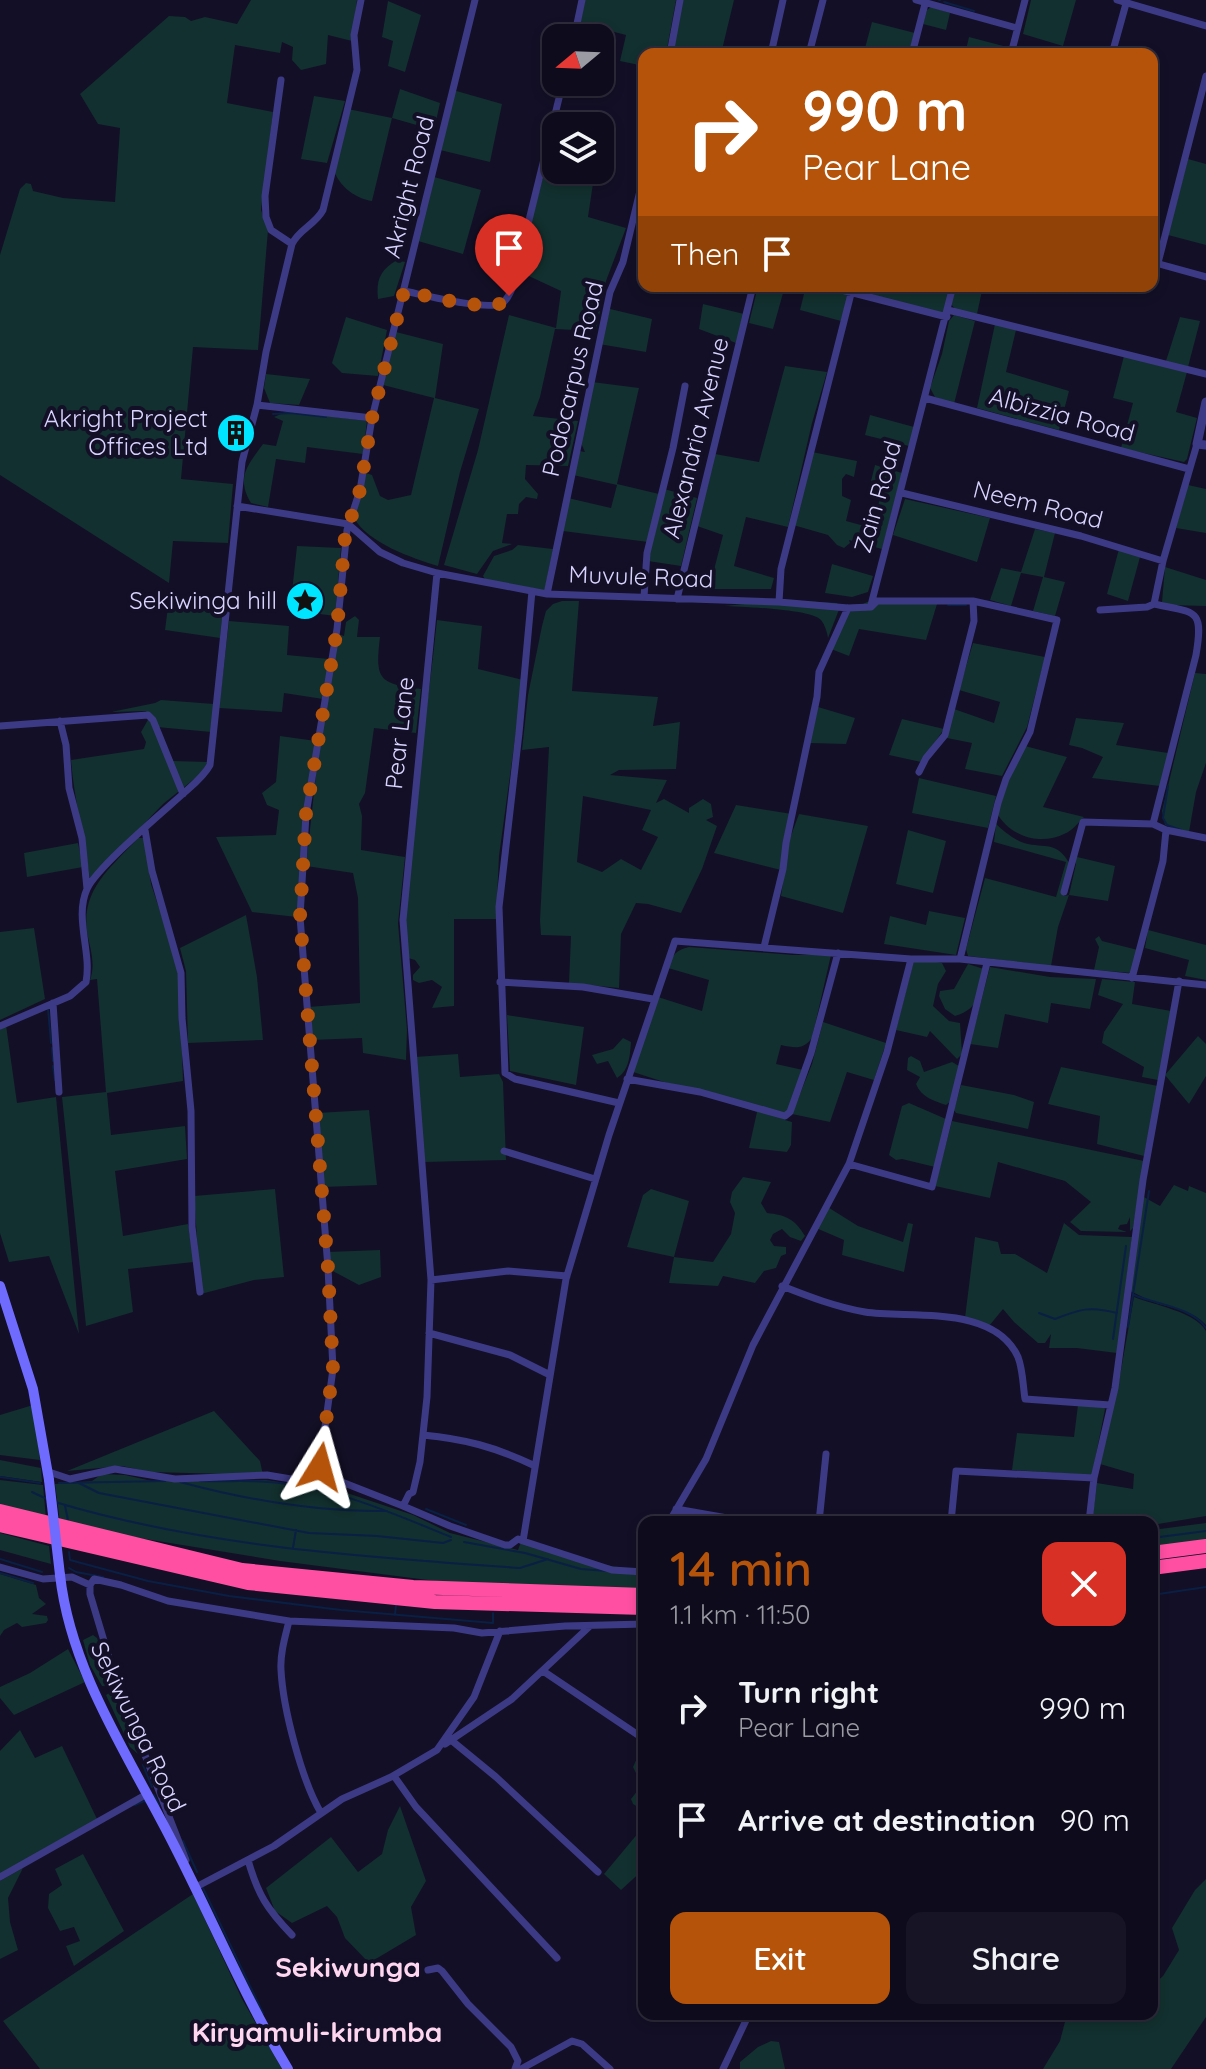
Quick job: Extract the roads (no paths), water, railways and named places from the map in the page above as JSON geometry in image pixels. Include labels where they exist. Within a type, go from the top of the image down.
[{"type":"highway","points":[[0,1511],[242,1570],[413,1587],[638,1595]]},
{"type":"highway","points":[[0,1525],[248,1583],[435,1602],[638,1608]]},
{"type":"highway","points":[[1158,1552],[1206,1546]]},
{"type":"highway","points":[[1158,1567],[1206,1561]]},
{"type":"main road","name":"Sekiwunga Road","points":[[0,1286],[33,1389],[49,1476],[60,1576],[76,1647],[100,1704],[196,1887],[266,2032],[288,2069]]},
{"type":"street","points":[[87,889],[111,861],[210,765],[243,452],[257,405],[266,352],[292,244],[323,210],[357,70],[354,35],[361,0]]},
{"type":"street","name":"Akright Road","points":[[318,1478],[333,1369],[317,1112],[300,917],[306,814],[337,629],[348,524],[360,490],[372,418],[475,0]]},
{"type":"street","points":[[577,24],[582,0]]},
{"type":"street","points":[[671,48],[680,0]]},
{"type":"street","points":[[772,48],[783,0]]},
{"type":"street","points":[[811,48],[823,0]]},
{"type":"street","points":[[1012,48],[1025,0]]},
{"type":"street","points":[[1117,0],[1206,26]]},
{"type":"street","points":[[913,48],[922,1],[1017,28]]},
{"type":"street","points":[[1114,48],[1127,1]]},
{"type":"street","points":[[1158,252],[1206,76]]},
{"type":"street","points":[[281,80],[265,209],[271,230],[292,244]]},
{"type":"street","points":[[404,291],[459,302],[496,305],[506,300],[512,289],[560,96]]},
{"type":"street","name":"Podocarpus Road","points":[[547,594],[608,301],[623,262],[638,199]]},
{"type":"street","points":[[1158,264],[1206,277]]},
{"type":"street","name":"Alexandria Avenue","points":[[677,599],[752,292]]},
{"type":"street","points":[[779,602],[781,569],[851,292]]},
{"type":"street","points":[[863,292],[1206,374]]},
{"type":"street","name":"Zain Road","points":[[871,607],[952,292]]},
{"type":"street","points":[[644,597],[647,553],[685,386]]},
{"type":"street","name":"Albizzia Road","points":[[925,398],[1189,469]]},
{"type":"street","points":[[1154,604],[1189,469],[1201,445],[1206,402]]},
{"type":"street","points":[[257,405],[372,418]]},
{"type":"street","name":"Neem Road","points":[[902,493],[1081,536],[1163,561]]},
{"type":"street","points":[[237,506],[348,524]]},
{"type":"street","name":"Muvule Road","points":[[348,524],[389,558],[437,573],[547,594],[779,602],[848,608],[871,607],[877,601],[973,601],[1057,620],[1030,732],[1004,782],[960,959]]},
{"type":"street","name":"Pear Lane","points":[[403,1506],[413,1492],[423,1435],[431,1280],[403,929],[404,898],[437,573]]},
{"type":"street","points":[[532,591],[501,880],[500,982],[505,1073],[509,1077],[619,1103]]},
{"type":"street","points":[[919,772],[945,735],[974,621],[973,601]]},
{"type":"street","points":[[1100,610],[1154,604],[1190,612],[1196,616],[1201,627],[1153,824]]},
{"type":"street","points":[[764,947],[783,869],[817,697],[818,676],[848,608]]},
{"type":"street","points":[[0,726],[148,715],[153,720],[183,794]]},
{"type":"street","points":[[0,1026],[76,992],[86,982],[88,965],[83,920],[87,889],[82,838],[69,788],[66,745],[60,721]]},
{"type":"street","points":[[1064,892],[1082,823],[1153,824],[1180,834],[1206,838]]},
{"type":"street","points":[[145,830],[152,871],[181,973],[191,1111],[192,1227],[200,1292]]},
{"type":"street","points":[[1132,978],[1161,870],[1166,830]]},
{"type":"street","points":[[523,1541],[548,1374],[567,1276],[619,1103],[675,941],[911,959],[960,959],[1206,985]]},
{"type":"street","points":[[627,1079],[700,1092],[783,1117],[788,1115],[811,1053],[838,953]]},
{"type":"street","points":[[672,1516],[706,1459],[734,1386],[782,1286],[849,1164],[874,1096],[911,959]]},
{"type":"street","points":[[849,1164],[932,1187],[987,963]]},
{"type":"street","points":[[1090,1516],[1094,1478],[1115,1388],[1143,1180],[1179,981]]},
{"type":"street","points":[[500,982],[583,987],[653,999]]},
{"type":"street","points":[[53,1003],[59,1092]]},
{"type":"street","points":[[504,1151],[595,1179]]},
{"type":"street","points":[[431,1280],[508,1271],[567,1276]]},
{"type":"street","points":[[782,1286],[830,1305],[864,1312],[937,1316],[974,1322],[997,1334],[1017,1355],[1025,1399],[1110,1405]]},
{"type":"street","points":[[429,1333],[510,1355],[548,1374]]},
{"type":"street","points":[[423,1435],[472,1441],[501,1449],[533,1465]]},
{"type":"street","points":[[820,1516],[826,1454]]},
{"type":"street","points":[[49,1476],[70,1479],[115,1469],[175,1479],[267,1475],[303,1481],[324,1475],[505,1545],[518,1539],[612,1570],[638,1571]]},
{"type":"street","points":[[952,1516],[956,1471],[1094,1478]]},
{"type":"street","points":[[676,1509],[716,1516]]},
{"type":"street","points":[[0,1567],[43,1579],[72,1577],[90,1585]]},
{"type":"street","points":[[590,1626],[512,1699],[437,1750],[394,1776],[342,1799],[274,1846],[196,1887],[116,1681],[97,1622],[90,1585],[94,1579],[168,1601],[289,1621],[454,1628],[482,1633],[500,1631],[590,1626],[638,1624]]},
{"type":"street","points":[[289,1621],[281,1666],[285,1699],[302,1772],[321,1813]]},
{"type":"street","points":[[437,1750],[474,1697],[500,1631]]},
{"type":"street","points":[[543,1671],[638,1735]]},
{"type":"street","points":[[451,1740],[496,1777],[598,1872]]},
{"type":"street","points":[[394,1776],[416,1807],[557,1958]]},
{"type":"street","points":[[0,1877],[147,1794]]},
{"type":"street","points":[[248,1860],[267,1909],[292,1935]]},
{"type":"street","points":[[428,1970],[438,1968],[442,1971],[468,2004],[511,2047],[518,2061],[515,2069]]},
{"type":"street","points":[[723,2069],[746,2020]]},
{"type":"street","points":[[521,2069],[572,2041],[582,2044],[610,2069]]},
{"type":"waterway","points":[[944,2],[974,11]]},
{"type":"waterway","points":[[273,414],[326,417]]},
{"type":"waterway","points":[[948,605],[966,605]]},
{"type":"waterway","points":[[1168,786],[1163,818],[1167,825],[1181,830]]},
{"type":"waterway","points":[[48,1009],[51,1043]]},
{"type":"waterway","points":[[52,1048],[53,1061]]},
{"type":"waterway","points":[[53,1066],[55,1080]]},
{"type":"waterway","points":[[1128,1327],[1149,1191]]},
{"type":"waterway","points":[[1113,1339],[1126,1246]]},
{"type":"waterway","points":[[1134,1295],[1192,1315],[1206,1328]]},
{"type":"waterway","points":[[1039,1313],[1055,1319],[1085,1310],[1117,1313]]},
{"type":"waterway","points":[[0,1477],[40,1483]]},
{"type":"waterway","points":[[59,1483],[165,1481]]},
{"type":"waterway","points":[[200,1481],[260,1481],[315,1489],[361,1502],[451,1537]]},
{"type":"waterway","points":[[180,1482],[282,1504],[387,1511]]},
{"type":"waterway","points":[[79,1483],[99,1493],[309,1533],[443,1543],[451,1540]]},
{"type":"waterway","points":[[32,1492],[49,1500]]},
{"type":"waterway","points":[[55,1502],[169,1530],[286,1548],[520,1568],[548,1559]]},
{"type":"waterway","points":[[65,1506],[68,1520]]},
{"type":"waterway","points":[[426,1509],[466,1525]]},
{"type":"waterway","points":[[293,1548],[296,1530]]},
{"type":"waterway","points":[[1158,1537],[1206,1531]]},
{"type":"waterway","points":[[464,1542],[525,1553],[581,1569],[607,1571]]},
{"type":"waterway","points":[[69,1552],[70,1560],[148,1581],[229,1596],[341,1610],[493,1623],[493,1613]]},
{"type":"waterway","points":[[0,1559],[42,1572]]},
{"type":"waterway","points":[[69,1568],[103,1577]]},
{"type":"waterway","points":[[0,1573],[33,1583]]},
{"type":"waterway","points":[[1158,1594],[1206,1587]]},
{"type":"waterway","points":[[395,1615],[396,1605]]},
{"type":"waterway","points":[[143,1765],[152,1787]]},
{"type":"waterway","points":[[154,1795],[159,1805]]},
{"type":"waterway","points":[[135,1805],[146,1802]]},
{"type":"waterway","points":[[183,1841],[197,1872]]},
{"type":"waterway","points":[[203,1888],[263,2013]]},
{"type":"place","name":"Akright Project Offices Ltd","points":[[236,433]]},
{"type":"place","name":"Sekiwinga hill","points":[[305,601]]},
{"type":"district","name":"Sekiwunga","points":[[348,1967]]},
{"type":"district","name":"Kiryamuli-kirumba","points":[[317,2032]]}]
